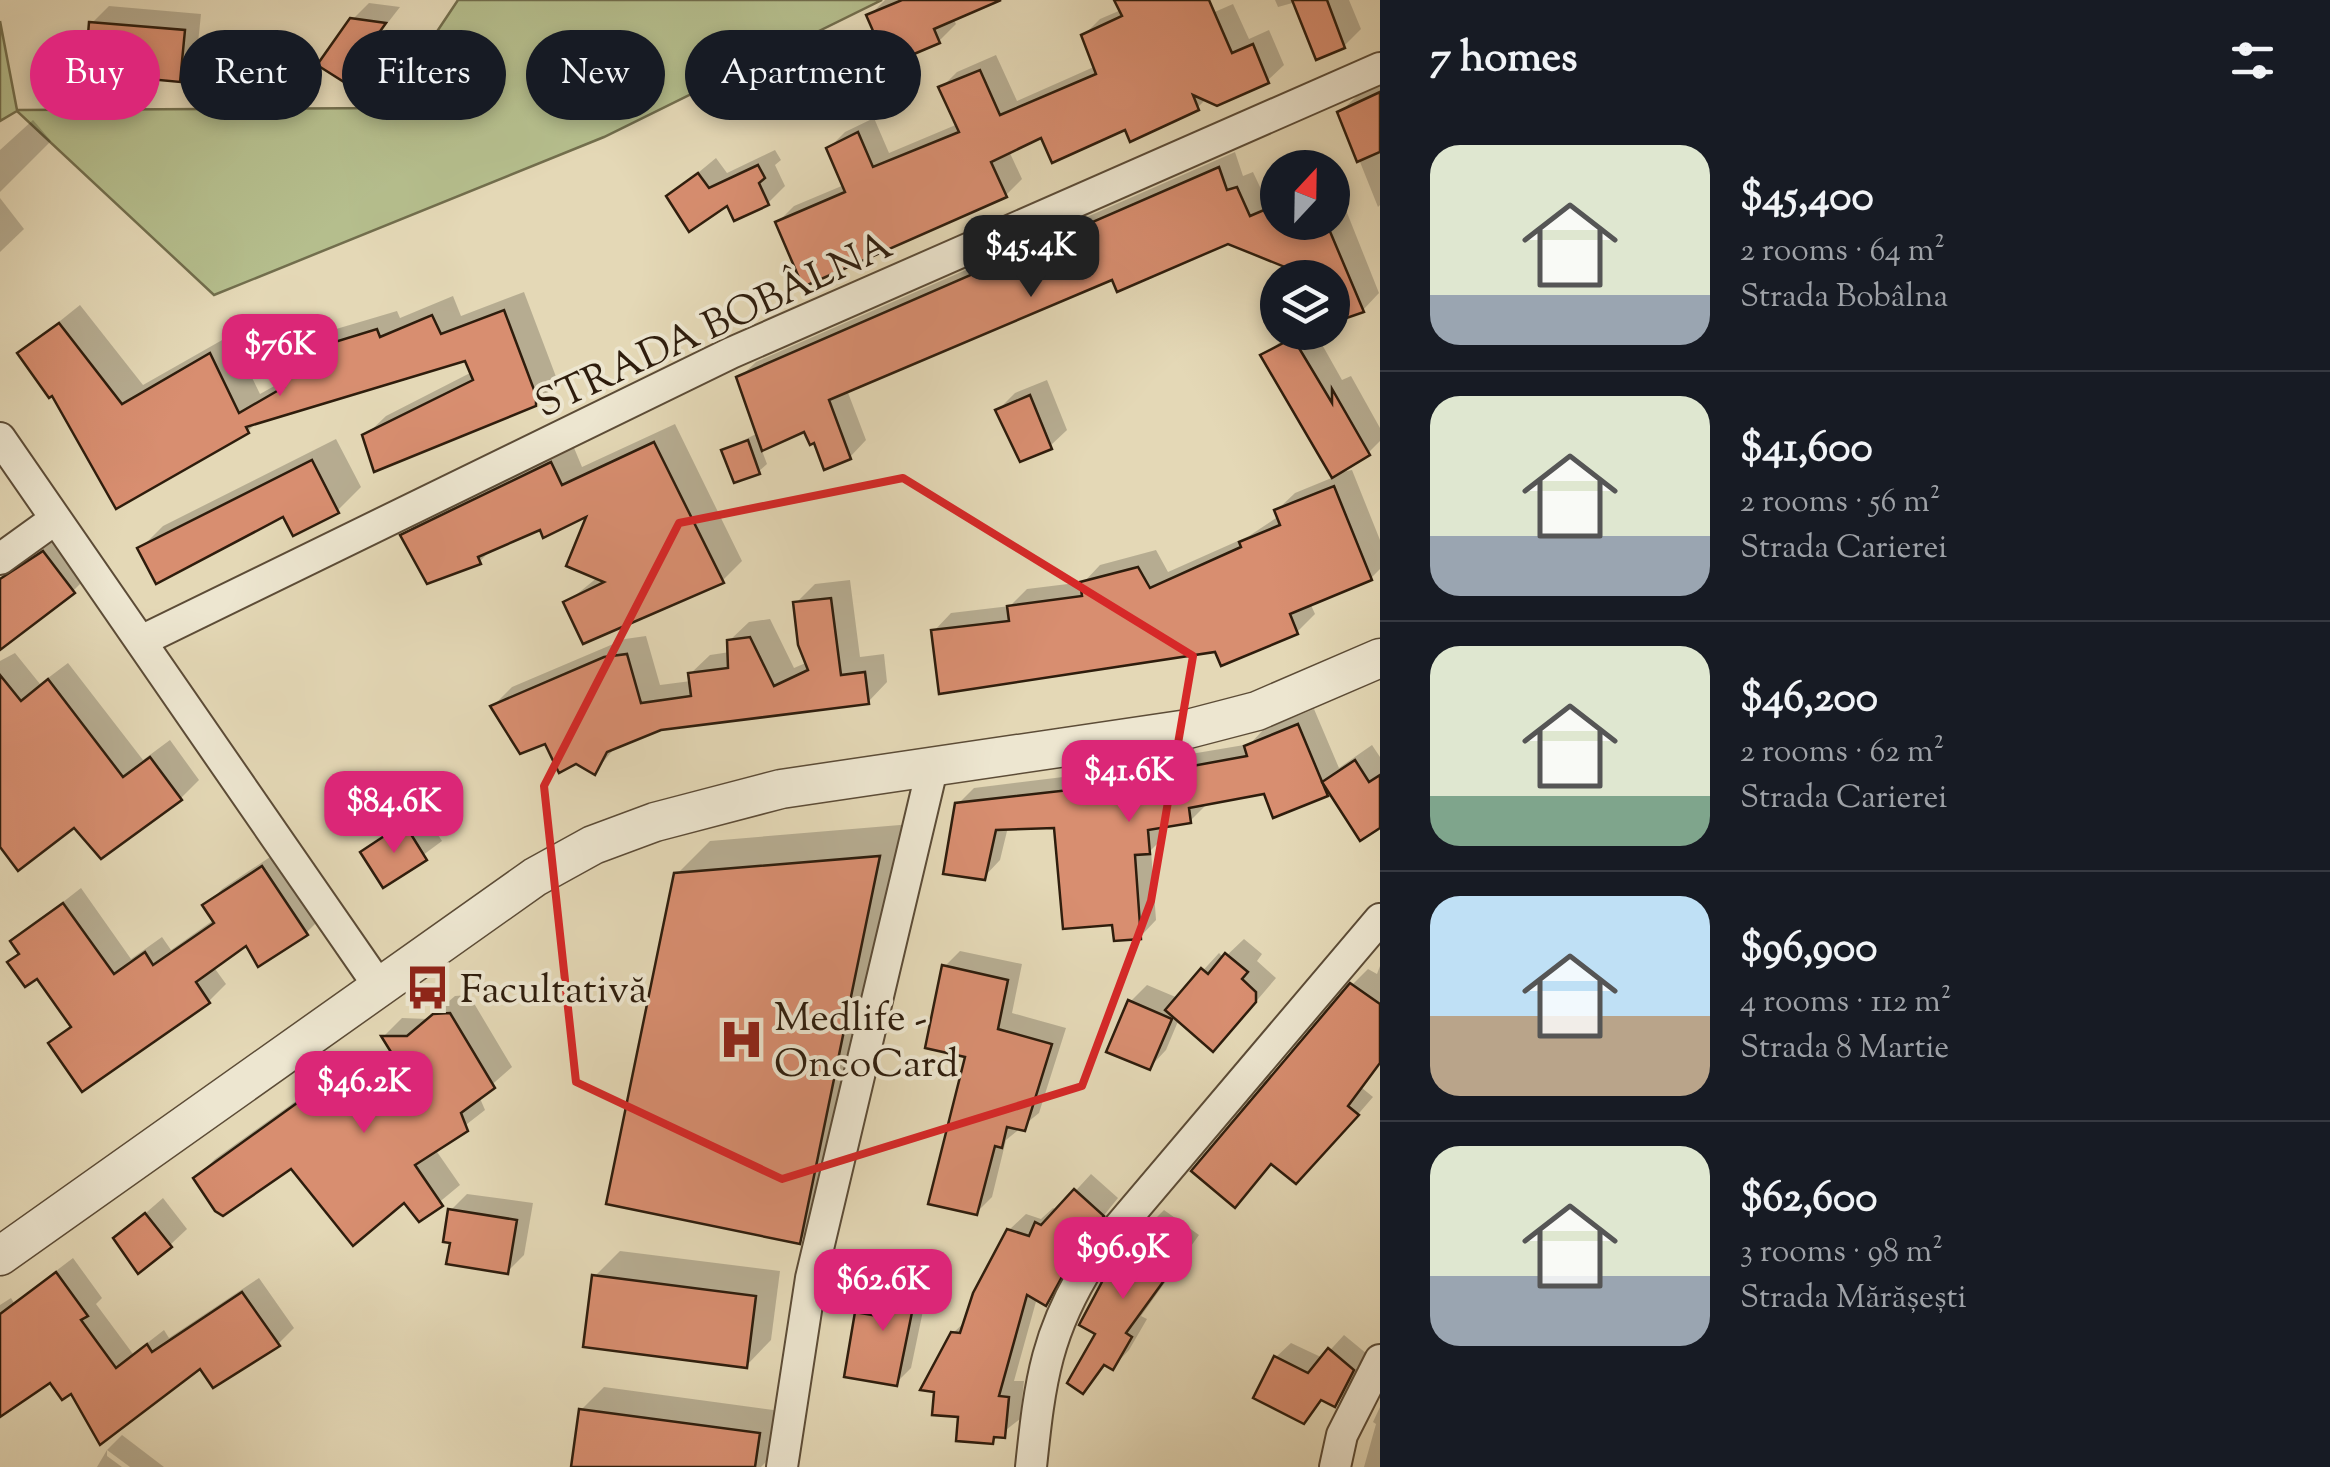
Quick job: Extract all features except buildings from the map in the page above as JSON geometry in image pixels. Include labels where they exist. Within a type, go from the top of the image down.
[{"type":"street","name":"STRADA BOBÂLNA","points":[[141,641],[732,353],[1380,68]]},
{"type":"street","points":[[0,438],[378,985]]},
{"type":"street","points":[[0,558],[54,520]]},
{"type":"street","points":[[0,1256],[378,985],[535,877],[594,845],[716,802],[1188,729],[1257,711],[1380,658]]},
{"type":"street","points":[[782,1467],[811,1278],[932,769]]},
{"type":"street","points":[[1031,1467],[1042,1365],[1074,1287],[1096,1254],[1380,919]]},
{"type":"street","points":[[1335,1467],[1342,1434],[1380,1360]]},
{"type":"highlighted area","points":[[903,478],[1193,656],[1151,901],[1082,1086],[782,1179],[576,1082],[544,786],[679,523]]},
{"type":"green space","points":[[458,0],[882,0],[821,30],[685,30],[685,97],[665,107],[665,30],[526,30],[526,120],[638,120],[214,295],[17,111],[0,121],[0,21],[17,110],[30,110],[30,120],[160,120],[160,109],[180,109],[180,120],[322,120],[322,108],[342,108],[342,120],[506,120],[506,30],[438,30]]},
{"type":"place","name":"Facultativă","points":[[427,988]]},
{"type":"place","name":"Medlife - OncoCard","points":[[741,1039]]}]
